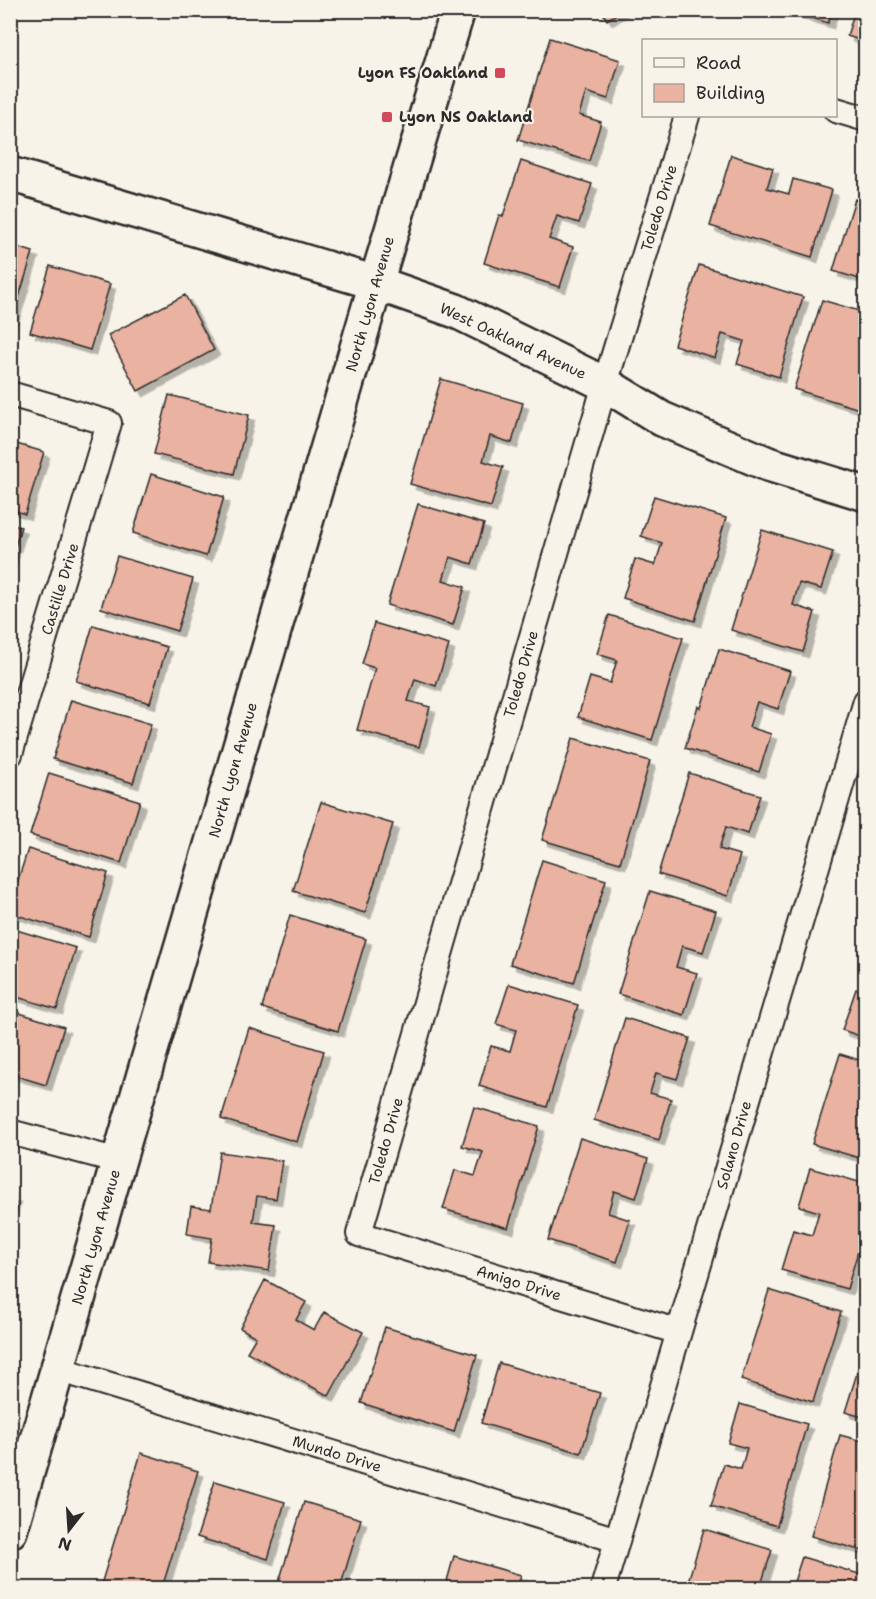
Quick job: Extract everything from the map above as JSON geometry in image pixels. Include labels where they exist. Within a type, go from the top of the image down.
[{"type":"street","name":"North Lyon Avenue","points":[[10,1531],[458,10]]},
{"type":"street","points":[[837,110],[866,119]]},
{"type":"street","name":"Toledo Drive","points":[[359,1234],[605,384],[687,117]]},
{"type":"street","name":"West Oakland Avenue","points":[[10,174],[376,283],[456,311],[605,384],[662,420],[768,464],[866,494]]},
{"type":"street","name":"Castille Drive","points":[[10,394],[109,423],[10,754]]},
{"type":"street","name":"Solano Drive","points":[[603,1588],[866,701]]},
{"type":"street","points":[[10,1132],[119,1161]]},
{"type":"street","name":"Amigo Drive","points":[[359,1234],[679,1332]]},
{"type":"street","name":"Mundo Drive","points":[[58,1369],[617,1540]]},
{"type":"building","points":[[601,10],[623,10],[607,20]]},
{"type":"building","points":[[788,10],[832,10],[828,23]]},
{"type":"building","points":[[855,10],[866,10],[866,42],[847,36]]},
{"type":"building","points":[[550,38],[620,60],[608,99],[586,92],[579,115],[601,122],[589,161],[518,140]]},
{"type":"building","points":[[731,155],[773,168],[767,188],[789,194],[793,179],[832,190],[812,257],[710,226]]},
{"type":"building","points":[[521,161],[592,184],[579,223],[557,216],[549,239],[573,247],[560,287],[484,263],[499,215],[503,216]]},
{"type":"building","points":[[855,199],[866,203],[866,281],[833,271]]},
{"type":"building","points":[[10,245],[33,252],[10,326]]},
{"type":"building","points":[[699,265],[803,297],[779,377],[737,364],[744,341],[722,334],[715,358],[674,345]]},
{"type":"building","points":[[50,266],[110,284],[90,350],[30,332]]},
{"type":"building","points":[[185,295],[214,350],[138,391],[108,335]]},
{"type":"building","points":[[822,300],[866,313],[860,336],[866,337],[866,411],[794,389]]},
{"type":"building","points":[[441,379],[523,403],[512,443],[490,436],[483,461],[503,467],[491,507],[410,484]]},
{"type":"building","points":[[169,395],[249,415],[234,474],[154,454]]},
{"type":"building","points":[[10,442],[44,452],[25,514],[10,509]]},
{"type":"building","points":[[151,474],[224,497],[206,556],[133,533]]},
{"type":"building","points":[[654,496],[726,518],[695,621],[623,598],[635,559],[655,565],[662,543],[641,536]]},
{"type":"building","points":[[418,504],[484,524],[472,564],[450,557],[443,580],[465,587],[453,625],[387,605]]},
{"type":"building","points":[[10,524],[21,527],[10,562]]},
{"type":"building","points":[[762,530],[833,552],[821,589],[799,583],[793,605],[815,612],[803,652],[731,630]]},
{"type":"building","points":[[117,556],[193,579],[177,631],[101,608]]},
{"type":"building","points":[[609,615],[683,638],[652,740],[578,717],[590,677],[610,683],[617,660],[597,654]]},
{"type":"building","points":[[374,623],[449,645],[436,686],[415,679],[408,701],[430,707],[419,747],[357,730],[375,668],[362,664]]},
{"type":"building","points":[[93,625],[167,647],[150,703],[76,681]]},
{"type":"building","points":[[719,649],[790,671],[778,709],[757,702],[749,727],[771,734],[759,772],[685,748],[698,706],[701,708]]},
{"type":"building","points":[[71,700],[151,724],[133,783],[53,759]]},
{"type":"building","points":[[573,738],[650,761],[620,863],[542,840]]},
{"type":"building","points":[[49,773],[140,801],[121,863],[30,835]]},
{"type":"building","points":[[689,773],[760,795],[748,834],[726,827],[719,849],[740,855],[728,896],[658,874]]},
{"type":"building","points":[[321,802],[393,824],[365,913],[293,891]]},
{"type":"building","points":[[28,849],[108,873],[89,937],[10,913],[10,905]]},
{"type":"building","points":[[542,860],[606,880],[574,983],[510,964]]},
{"type":"building","points":[[650,891],[716,911],[703,952],[682,946],[676,967],[697,973],[684,1015],[618,994]]},
{"type":"building","points":[[290,915],[366,939],[338,1031],[262,1008]]},
{"type":"building","points":[[10,928],[76,948],[57,1009],[10,995]]},
{"type":"building","points":[[509,984],[578,1005],[547,1107],[479,1086],[491,1046],[510,1051],[516,1030],[496,1024]]},
{"type":"building","points":[[856,989],[866,992],[866,1038],[842,1030]]},
{"type":"building","points":[[10,1010],[64,1027],[46,1085],[10,1074]]},
{"type":"building","points":[[625,1018],[690,1038],[677,1079],[656,1073],[650,1093],[671,1099],[659,1140],[594,1120]]},
{"type":"building","points":[[249,1028],[324,1051],[297,1142],[221,1119]]},
{"type":"building","points":[[840,1054],[866,1062],[866,1160],[812,1144]]},
{"type":"building","points":[[474,1107],[539,1126],[508,1228],[443,1209],[455,1170],[475,1176],[483,1152],[462,1146]]},
{"type":"building","points":[[580,1138],[648,1159],[636,1198],[614,1191],[608,1213],[630,1220],[617,1262],[548,1240]]},
{"type":"building","points":[[220,1152],[282,1161],[276,1199],[257,1196],[253,1222],[276,1225],[269,1271],[208,1262],[212,1238],[187,1234],[191,1206],[211,1209]]},
{"type":"building","points":[[810,1168],[866,1184],[866,1224],[847,1289],[781,1270],[793,1230],[812,1235],[819,1212],[799,1206]]},
{"type":"building","points":[[10,1197],[15,1198],[10,1213]]},
{"type":"building","points":[[265,1280],[306,1302],[296,1320],[314,1330],[324,1312],[363,1332],[329,1396],[247,1352],[256,1337],[240,1328]]},
{"type":"building","points":[[769,1290],[841,1312],[813,1402],[741,1380]]},
{"type":"building","points":[[385,1327],[477,1355],[454,1432],[361,1403]]},
{"type":"building","points":[[866,1344],[866,1418],[845,1412]]},
{"type":"building","points":[[499,1363],[600,1393],[581,1453],[481,1423]]},
{"type":"building","points":[[740,1404],[807,1424],[777,1526],[711,1506],[724,1464],[741,1469],[747,1448],[728,1443]]},
{"type":"building","points":[[840,1435],[866,1442],[866,1552],[811,1536]]},
{"type":"building","points":[[141,1453],[198,1471],[162,1588],[100,1588]]},
{"type":"building","points":[[215,1481],[285,1502],[268,1559],[197,1537]]},
{"type":"building","points":[[304,1502],[361,1519],[340,1588],[277,1588]]},
{"type":"building","points":[[704,1529],[772,1550],[760,1588],[686,1588]]},
{"type":"building","points":[[454,1556],[521,1575],[517,1588],[445,1588]]},
{"type":"building","points":[[802,1557],[866,1576],[866,1588],[792,1588]]},
{"type":"place","name":"Lyon FS Oakland","points":[[500,73]]},
{"type":"place","name":"Lyon NS Oakland","points":[[387,117]]}]
